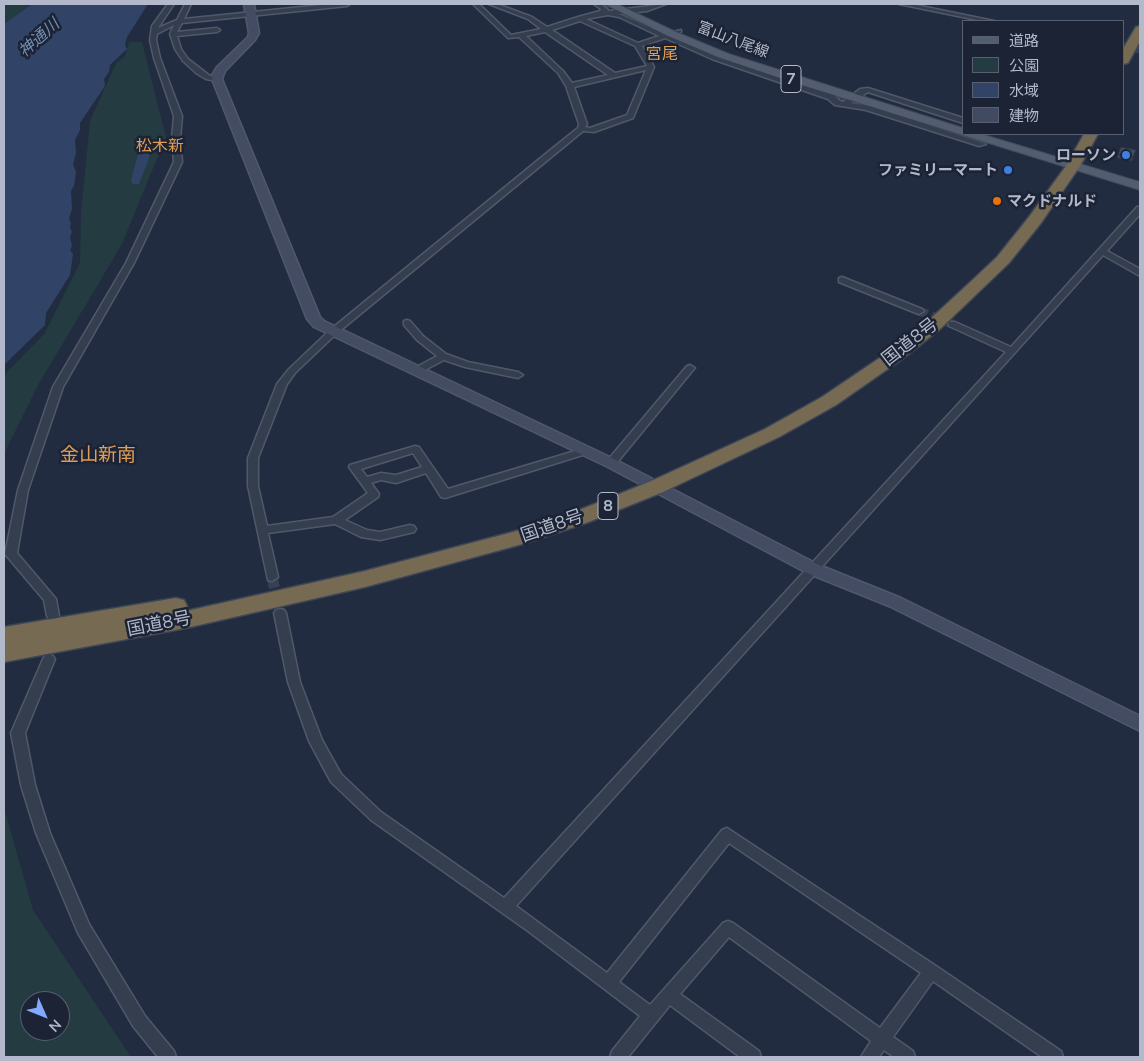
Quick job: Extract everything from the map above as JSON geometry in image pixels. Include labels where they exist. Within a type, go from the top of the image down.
[{"type":"highway","points":[[1124,58],[1140,30]]},
{"type":"highway","points":[[1124,76],[1140,48]]},
{"type":"highway","name":"国道8号","points":[[4,645],[186,620],[384,575],[518,538],[578,518],[651,484],[772,433],[829,400],[896,355],[934,325],[1003,260],[1036,220],[1068,162],[1078,135]]},
{"type":"highway","name":"国道8号","points":[[1068,162],[1090,135]]},
{"type":"main road","name":"富山八尾線","points":[[608,8],[626,8],[671,34],[725,56],[852,99],[962,132]]},
{"type":"main road","name":"富山八尾線","points":[[852,99],[962,128]]},
{"type":"main road","points":[[973,135],[1140,182]]},
{"type":"main road","points":[[983,139],[1068,162],[1140,186]]},
{"type":"street","points":[[52,616],[50,599],[12,554],[23,490],[58,387],[130,263],[178,162],[176,139],[178,116],[157,58],[154,33],[155,26],[171,4]]},
{"type":"street","points":[[188,4],[173,34],[185,60],[208,78],[217,79]]},
{"type":"street","points":[[154,33],[178,21],[250,9],[347,4]]},
{"type":"street","points":[[476,4],[510,37],[548,29],[608,8],[622,16],[671,34]]},
{"type":"street","points":[[492,4],[530,18],[614,76]]},
{"type":"street","points":[[597,4],[604,8],[603,11],[608,8]]},
{"type":"street","points":[[626,8],[663,4]]},
{"type":"street","points":[[902,4],[986,20]]},
{"type":"street","points":[[250,9],[254,33],[252,38],[220,70],[217,79],[314,319],[319,324],[611,463],[813,569],[895,602],[1140,724]]},
{"type":"street","points":[[580,18],[638,45],[651,67]]},
{"type":"street","points":[[173,34],[217,30]]},
{"type":"street","points":[[638,45],[671,34]]},
{"type":"street","points":[[272,577],[253,486],[253,458],[282,384],[292,371],[333,332],[581,128],[583,124],[570,86],[562,72],[521,35]]},
{"type":"street","points":[[570,86],[651,67]]},
{"type":"street","points":[[581,128],[591,130],[630,116],[651,67]]},
{"type":"street","points":[[962,121],[868,90],[852,99],[867,108],[962,133]]},
{"type":"street","points":[[968,135],[983,139]]},
{"type":"street","points":[[506,907],[1140,209]]},
{"type":"street","points":[[1102,251],[1140,273]]},
{"type":"street","points":[[842,280],[919,311]]},
{"type":"street","points":[[407,323],[420,338],[443,356],[465,364],[518,375]]},
{"type":"street","points":[[952,324],[1012,351]]},
{"type":"street","points":[[416,371],[443,356]]},
{"type":"street","points":[[611,463],[690,368]]},
{"type":"street","points":[[262,530],[336,520],[374,494],[354,467],[415,449],[445,494],[585,451]]},
{"type":"street","points":[[364,481],[380,476],[396,480],[428,468]]},
{"type":"street","points":[[336,520],[365,534],[380,536],[410,529]]},
{"type":"street","points":[[280,613],[294,682],[316,741],[336,778],[376,816],[533,926],[651,1016]]},
{"type":"street","points":[[50,659],[18,733],[28,785],[43,833],[83,928],[139,1021],[168,1057]]},
{"type":"street","points":[[608,984],[727,834],[1055,1057]]},
{"type":"street","points":[[618,1057],[728,928],[907,1057]]},
{"type":"street","points":[[869,1057],[931,971]]},
{"type":"street","points":[[670,996],[753,1057]]},
{"type":"green space","points":[[4,4],[32,4],[4,24]]},
{"type":"green space","points":[[129,42],[142,42],[166,137],[122,244],[38,385],[4,454],[4,375],[45,333],[80,263],[81,212],[90,121],[116,63],[125,56]]},
{"type":"green space","points":[[4,808],[33,910],[131,1057],[4,1057]]},
{"type":"water","name":"神通川","points":[[32,4],[148,4],[127,37],[125,45],[127,49],[110,65],[109,72],[104,79],[105,86],[80,123],[80,130],[75,140],[76,153],[73,164],[76,172],[74,186],[71,191],[72,209],[69,218],[72,232],[70,237],[72,246],[70,250],[73,254],[70,275],[46,313],[45,325],[4,365],[4,24]]},
{"type":"water","points":[[147,150],[150,156],[139,184],[132,184],[131,180],[138,154]]},
{"type":"building","points":[[1121,147],[1136,150],[1133,157],[1118,154]]},
{"type":"waterway","points":[[601,4],[608,7]]},
{"type":"waterway","points":[[628,17],[650,28]]},
{"type":"waterway","points":[[235,61],[252,44],[258,31]]},
{"type":"waterway","points":[[706,53],[726,60]]},
{"type":"waterway","points":[[832,95],[843,99]]},
{"type":"waterway","points":[[491,411],[606,466]]},
{"type":"tunnel","points":[[1124,46],[1140,50]]},
{"type":"tunnel","points":[[919,311],[952,324]]},
{"type":"tunnel","points":[[272,577],[280,613]]},
{"type":"place","name":"ローソン","points":[[1126,155]]},
{"type":"place","name":"ファミリーマート","points":[[1008,170]]},
{"type":"place","name":"マクドナルド","points":[[997,201]]},
{"type":"district","name":"宮尾","points":[[662,54]]},
{"type":"district","name":"松木新","points":[[160,146]]},
{"type":"district","name":"金山新南","points":[[98,455]]}]
